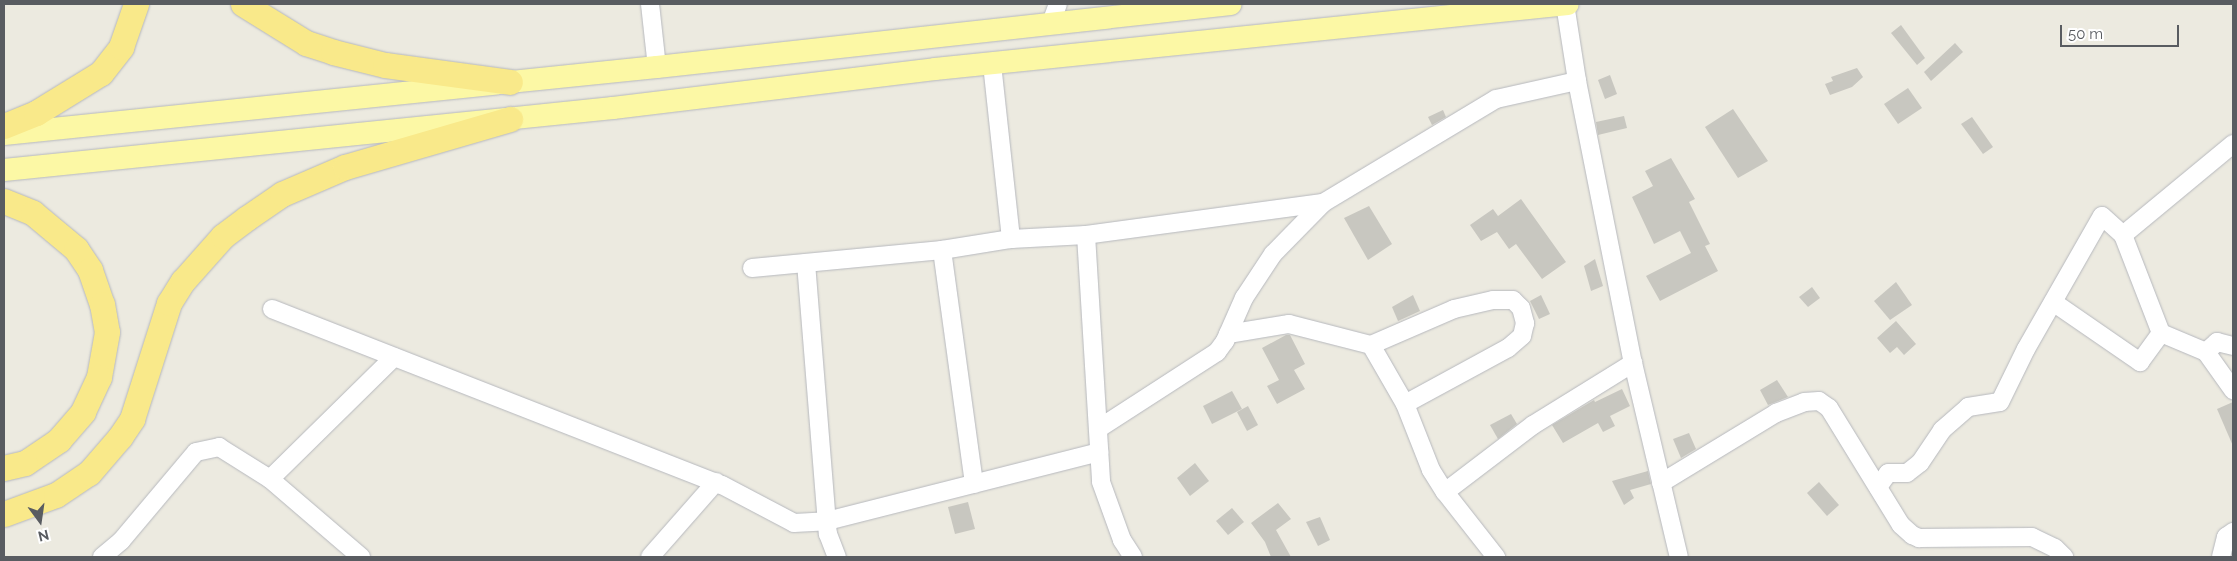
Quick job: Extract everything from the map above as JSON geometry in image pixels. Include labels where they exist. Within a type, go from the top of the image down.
[{"type":"highway","points":[[4,126],[36,114],[101,74],[121,47],[136,4]]},
{"type":"highway","points":[[243,4],[306,42],[333,52],[385,65],[510,82]]},
{"type":"highway","points":[[4,514],[56,496],[88,473],[120,437],[132,419],[169,303],[183,281],[223,236],[282,194],[345,167],[510,119]]},
{"type":"highway","points":[[4,201],[33,213],[76,249],[90,270],[102,304],[107,332],[99,376],[83,412],[59,440],[25,463],[4,468]]},
{"type":"main road","points":[[4,134],[657,67],[1055,13],[1231,4]]},
{"type":"main road","points":[[4,170],[510,119],[992,64],[1566,4]]},
{"type":"street","points":[[650,4],[657,67]]},
{"type":"street","points":[[1566,4],[1577,81],[1633,363],[1678,557]]},
{"type":"street","points":[[992,64],[1010,239]]},
{"type":"street","points":[[1098,429],[1217,352],[1228,334],[1244,298],[1273,254],[1323,203],[1496,99],[1577,81]]},
{"type":"street","points":[[2123,235],[2233,144]]},
{"type":"street","points":[[752,268],[942,250],[1010,239],[1086,235],[1323,203]]},
{"type":"street","points":[[1878,487],[1888,474],[1907,473],[1920,463],[1942,430],[1968,408],[2000,402],[2053,302],[2102,216],[2123,235],[2161,333],[2206,352],[2233,390]]},
{"type":"street","points":[[1086,235],[1101,482],[1122,540],[1133,557]]},
{"type":"street","points":[[942,250],[974,484]]},
{"type":"street","points":[[806,263],[828,534],[837,557]]},
{"type":"street","points":[[1228,334],[1289,324],[1371,345],[1454,309],[1492,300],[1513,300],[1521,308],[1525,323],[1522,336],[1508,348],[1405,404]]},
{"type":"street","points":[[2053,302],[2140,362],[2161,333]]},
{"type":"street","points":[[272,309],[716,482],[794,523],[827,521],[1100,452]]},
{"type":"street","points":[[2206,352],[2216,342],[2233,346]]},
{"type":"street","points":[[1371,345],[1405,404],[1421,451],[1445,492],[1496,557]]},
{"type":"street","points":[[270,479],[394,357]]},
{"type":"street","points":[[1445,492],[1533,425],[1633,363]]},
{"type":"street","points":[[1661,483],[1776,413],[1804,402],[1819,401],[1829,408],[1901,525],[1912,535],[1919,538],[2032,538],[2054,548],[2064,557]]},
{"type":"street","points":[[102,557],[121,541],[196,452],[219,446],[270,479],[361,557]]},
{"type":"street","points":[[650,557],[716,482]]},
{"type":"street","points":[[2221,557],[2226,537],[2233,532]]},
{"type":"building","points":[[1901,25],[1925,58],[1917,65],[1891,33]]},
{"type":"building","points":[[1955,43],[1963,52],[1931,81],[1924,72]]},
{"type":"building","points":[[1857,68],[1863,77],[1852,87],[1830,95],[1825,84],[1833,81],[1831,77]]},
{"type":"building","points":[[1610,75],[1617,94],[1605,99],[1598,80]]},
{"type":"building","points":[[1908,88],[1922,108],[1898,124],[1884,104]]},
{"type":"building","points":[[1733,109],[1768,161],[1738,178],[1705,127]]},
{"type":"building","points":[[1443,110],[1446,117],[1432,125],[1428,117]]},
{"type":"building","points":[[1624,116],[1627,128],[1598,135],[1596,122]]},
{"type":"building","points":[[1972,117],[1993,147],[1983,154],[1961,124]]},
{"type":"building","points":[[1671,158],[1695,199],[1689,202],[1710,244],[1705,246],[1718,271],[1660,301],[1646,276],[1691,253],[1680,231],[1654,244],[1632,197],[1653,186],[1645,171]]},
{"type":"building","points":[[1521,199],[1566,262],[1542,279],[1516,244],[1509,249],[1497,232],[1481,241],[1470,225],[1493,209],[1498,216]]},
{"type":"building","points":[[1369,206],[1392,244],[1368,260],[1344,218]]},
{"type":"building","points":[[1595,259],[1603,286],[1591,291],[1584,266]]},
{"type":"building","points":[[1896,282],[1912,305],[1890,320],[1874,301]]},
{"type":"building","points":[[1812,287],[1820,298],[1808,307],[1799,297]]},
{"type":"building","points":[[1413,295],[1420,311],[1398,321],[1392,307]]},
{"type":"building","points":[[1541,295],[1550,314],[1539,319],[1530,301]]},
{"type":"building","points":[[1896,321],[1916,344],[1904,355],[1897,347],[1890,353],[1877,338]]},
{"type":"building","points":[[1286,335],[1290,335],[1305,364],[1294,370],[1305,389],[1277,404],[1267,386],[1279,380],[1262,348]]},
{"type":"building","points":[[1777,380],[1788,397],[1768,405],[1760,390]]},
{"type":"building","points":[[1622,389],[1630,406],[1610,416],[1615,426],[1603,432],[1598,423],[1563,443],[1552,425],[1594,400],[1595,402]]},
{"type":"building","points":[[1232,391],[1242,409],[1212,424],[1203,406]]},
{"type":"building","points":[[2233,402],[2233,446],[2217,409]]},
{"type":"building","points":[[1248,406],[1258,425],[1247,431],[1237,412]]},
{"type":"building","points":[[1511,414],[1517,424],[1498,439],[1490,425]]},
{"type":"building","points":[[1689,433],[1696,449],[1681,458],[1673,439]]},
{"type":"building","points":[[1195,463],[1209,481],[1190,496],[1177,478]]},
{"type":"building","points":[[1648,471],[1651,484],[1630,490],[1634,498],[1624,505],[1612,481]]},
{"type":"building","points":[[1819,482],[1839,505],[1827,516],[1807,493]]},
{"type":"building","points":[[968,502],[975,529],[955,534],[948,507]]},
{"type":"building","points":[[1278,503],[1291,519],[1276,530],[1291,557],[1271,557],[1265,542],[1251,523]]},
{"type":"building","points":[[1232,508],[1244,522],[1228,535],[1216,521]]},
{"type":"building","points":[[1320,517],[1330,540],[1318,546],[1306,522]]}]
